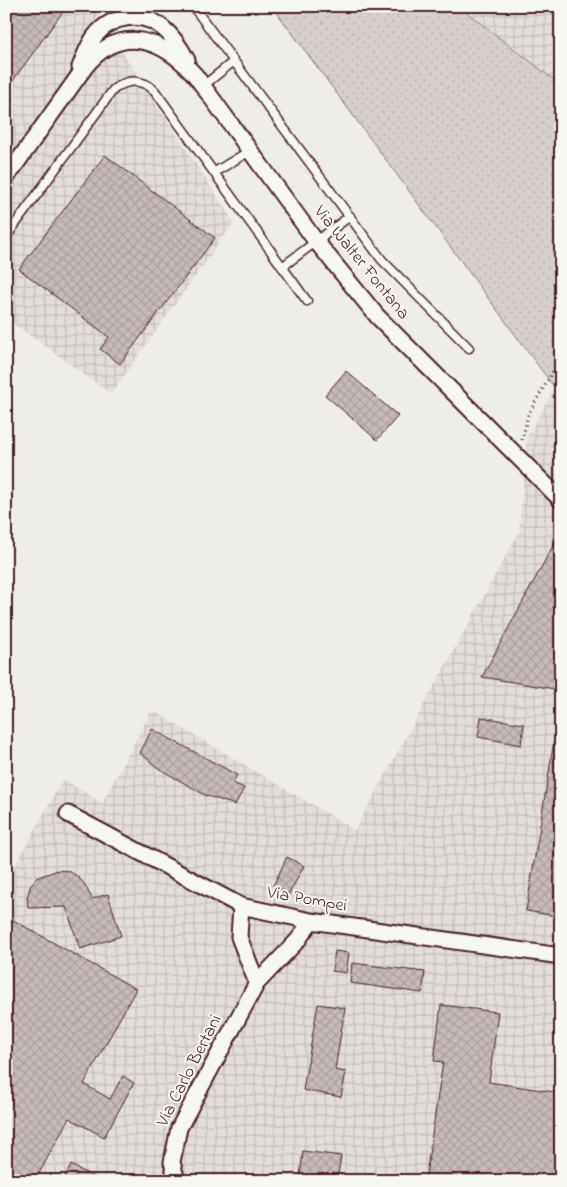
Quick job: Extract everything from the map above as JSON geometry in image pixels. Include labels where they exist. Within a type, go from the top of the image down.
[{"type":"street","name":"Via Walter Fontana","points":[[73,84],[88,47],[96,34],[112,22],[130,17],[150,20],[166,30],[199,80],[316,240],[377,316],[561,500]]},
{"type":"street","name":"Via Walter Fontana","points":[[6,178],[87,64],[99,53],[113,45],[129,41],[161,46],[175,54],[199,80]]},
{"type":"street","name":"Via Pompei","points":[[68,814],[241,906],[311,921],[561,956]]},
{"type":"street","points":[[241,906],[239,937],[257,983]]},
{"type":"street","name":"Via Carlo Bertani","points":[[177,1181],[172,1162],[174,1144],[179,1128],[257,983],[298,940],[311,921]]},
{"type":"lane","points":[[195,8],[382,260],[469,348]]},
{"type":"lane","points":[[199,80],[234,60]]},
{"type":"lane","points":[[6,237],[112,92],[128,82],[142,83],[153,89],[308,301]]},
{"type":"lane","points":[[215,172],[251,150]]},
{"type":"lane","points":[[282,267],[350,216]]},
{"type":"path","points":[[518,457],[528,415],[561,357]]},
{"type":"shaded area","points":[[6,6],[92,6],[234,222],[111,394],[6,318]]},
{"type":"shaded area","points":[[272,6],[458,6],[561,85],[561,375],[554,387]]},
{"type":"shaded area","points":[[458,6],[561,6],[561,85]]},
{"type":"shaded area","points":[[561,375],[561,1181],[6,1181],[6,882],[63,779],[102,803],[152,710],[355,830],[519,532],[527,438]]},
{"type":"building","points":[[6,6],[67,6],[6,90]]},
{"type":"building","points":[[105,155],[215,238],[120,364],[100,349],[109,337],[19,269]]},
{"type":"building","points":[[346,371],[398,416],[377,440],[325,395]]},
{"type":"building","points":[[561,531],[561,690],[482,677]]},
{"type":"building","points":[[481,717],[524,724],[521,745],[478,737]]},
{"type":"building","points":[[152,729],[237,775],[233,783],[244,788],[235,805],[205,795],[158,768],[140,753]]},
{"type":"building","points":[[554,741],[561,742],[561,896],[557,916],[526,911]]},
{"type":"building","points":[[287,857],[304,866],[289,894],[273,886]]},
{"type":"building","points":[[58,870],[69,871],[78,877],[85,885],[92,899],[108,894],[121,936],[80,949],[66,907],[28,908],[27,898],[30,887],[36,878]]},
{"type":"building","points":[[13,920],[136,989],[84,1084],[110,1099],[123,1076],[134,1083],[104,1137],[69,1118],[35,1181],[6,1181],[6,933]]},
{"type":"building","points":[[335,951],[349,953],[346,973],[332,971]]},
{"type":"building","points":[[352,963],[425,972],[422,993],[350,983]]},
{"type":"building","points":[[318,1004],[345,1008],[335,1070],[346,1072],[341,1097],[303,1090]]},
{"type":"building","points":[[441,1005],[498,1012],[489,1082],[561,1093],[561,1181],[425,1181],[443,1062],[434,1061]]},
{"type":"building","points":[[303,1151],[341,1156],[337,1181],[300,1177]]},
{"type":"building","points":[[71,1165],[101,1181],[63,1181]]}]
